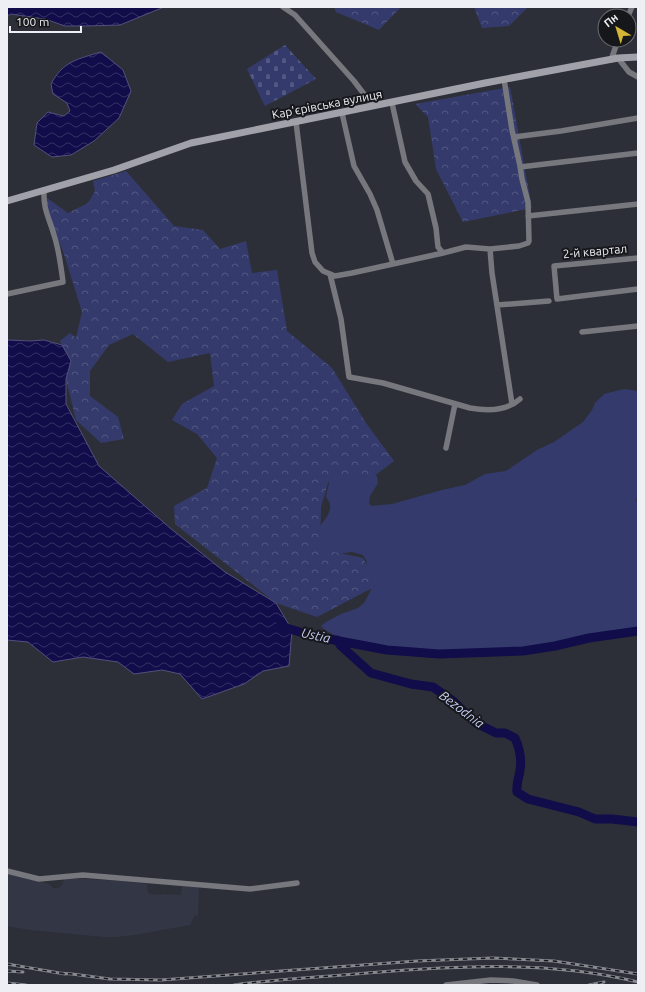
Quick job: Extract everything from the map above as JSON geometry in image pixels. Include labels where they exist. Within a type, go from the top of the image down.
[{"type":"street","points":[[283,7],[295,15],[354,81],[374,106]]},
{"type":"street","points":[[617,48],[615,59],[629,72],[638,77]]},
{"type":"street","name":"Кар'єрівська вулиця","points":[[7,201],[114,170],[191,143],[504,79],[615,59],[638,57]]},
{"type":"street","points":[[296,122],[312,253],[315,262],[323,271],[335,276],[466,247],[490,249],[519,246],[528,243],[529,241],[528,202],[522,179],[504,79]]},
{"type":"street","points":[[392,102],[405,162],[416,181],[428,194],[436,228],[438,247],[443,253]]},
{"type":"street","points":[[342,113],[354,166],[370,194],[393,264]]},
{"type":"street","points":[[514,137],[638,118]]},
{"type":"street","points":[[520,167],[638,153]]},
{"type":"street","points":[[7,294],[63,282],[61,264],[54,235],[46,214],[44,190]]},
{"type":"street","points":[[528,216],[638,204]]},
{"type":"street","points":[[490,249],[492,273],[512,404]]},
{"type":"street","name":"2-й квартал","points":[[638,258],[554,266],[557,299],[638,289]]},
{"type":"street","points":[[330,274],[341,319],[349,377],[383,383],[455,404],[483,410],[501,408],[520,399]]},
{"type":"street","points":[[497,306],[549,301]]},
{"type":"street","points":[[582,332],[638,326]]},
{"type":"street","points":[[446,448],[455,404]]},
{"type":"street","points":[[7,871],[39,879],[83,875],[250,890],[297,883]]},
{"type":"street","points":[[446,985],[491,980],[513,981],[537,985]]},
{"type":"shaded area","points":[[7,873],[49,884],[53,888],[59,888],[63,884],[64,878],[147,884],[148,893],[161,895],[181,895],[182,886],[199,887],[198,916],[195,915],[190,925],[116,937],[30,930],[7,926]]},
{"type":"green space","points":[[334,7],[401,7],[379,30],[336,12]]},
{"type":"green space","points":[[474,7],[528,7],[509,26],[482,28]]},
{"type":"green space","points":[[285,45],[316,79],[265,106],[247,69]]},
{"type":"green space","points":[[510,87],[532,208],[463,222],[436,169],[428,117],[415,104]]},
{"type":"green space","points":[[126,171],[174,226],[203,230],[220,249],[246,241],[252,273],[277,270],[287,331],[332,368],[366,423],[394,461],[373,477],[331,473],[321,507],[320,549],[363,558],[378,585],[317,617],[276,603],[175,524],[174,506],[207,488],[217,458],[197,434],[172,420],[182,404],[214,386],[210,353],[168,362],[133,334],[109,345],[90,371],[90,396],[118,417],[124,439],[101,443],[76,420],[66,379],[71,361],[60,341],[70,333],[76,338],[82,312],[64,254],[47,211],[47,198],[68,213],[88,203],[95,191],[93,181]]},
{"type":"green space","points":[[624,389],[638,391],[638,498],[636,499],[638,507],[638,629],[588,636],[555,645],[522,649],[437,650],[387,647],[338,637],[321,626],[341,614],[358,608],[364,603],[371,590],[366,560],[363,555],[352,552],[329,555],[304,541],[325,520],[330,510],[330,504],[326,496],[329,484],[327,477],[329,472],[371,474],[377,476],[378,483],[370,496],[369,503],[371,506],[392,504],[465,485],[485,474],[506,471],[537,450],[554,442],[583,422],[592,410],[595,403],[604,394]]},
{"type":"water","points":[[7,7],[164,7],[120,25],[65,26],[45,19],[11,14],[7,16]]},
{"type":"water","points":[[101,52],[123,70],[131,91],[119,118],[94,141],[71,155],[52,157],[34,145],[37,123],[48,112],[64,116],[70,111],[67,103],[53,94],[51,84],[61,70],[72,62]]},
{"type":"water","points":[[7,340],[44,340],[62,345],[71,361],[66,379],[66,404],[99,466],[170,528],[225,572],[276,603],[292,630],[289,666],[263,671],[244,684],[202,699],[180,674],[162,670],[134,674],[118,662],[83,657],[53,662],[28,642],[7,640]]},
{"type":"waterway","name":"Ustia","points":[[280,626],[313,636],[387,650],[439,654],[523,651],[555,646],[589,638],[638,631]]},
{"type":"waterway","name":"Bezodnia","points":[[337,640],[341,646],[371,673],[411,684],[433,687],[453,701],[476,723],[496,733],[505,733],[515,738],[519,749],[521,762],[517,792],[528,799],[579,812],[595,819],[638,822]]},
{"type":"railway","points":[[59,973],[110,979],[161,980],[417,961],[493,958],[554,961],[638,974]]},
{"type":"railway","points":[[7,964],[65,974]]},
{"type":"railway","points":[[234,985],[401,970],[469,967],[571,970],[638,982]]},
{"type":"railway","points":[[7,971],[23,972]]},
{"type":"railway","points":[[589,985],[604,982]]},
{"type":"railway","points":[[7,983],[26,985]]}]
